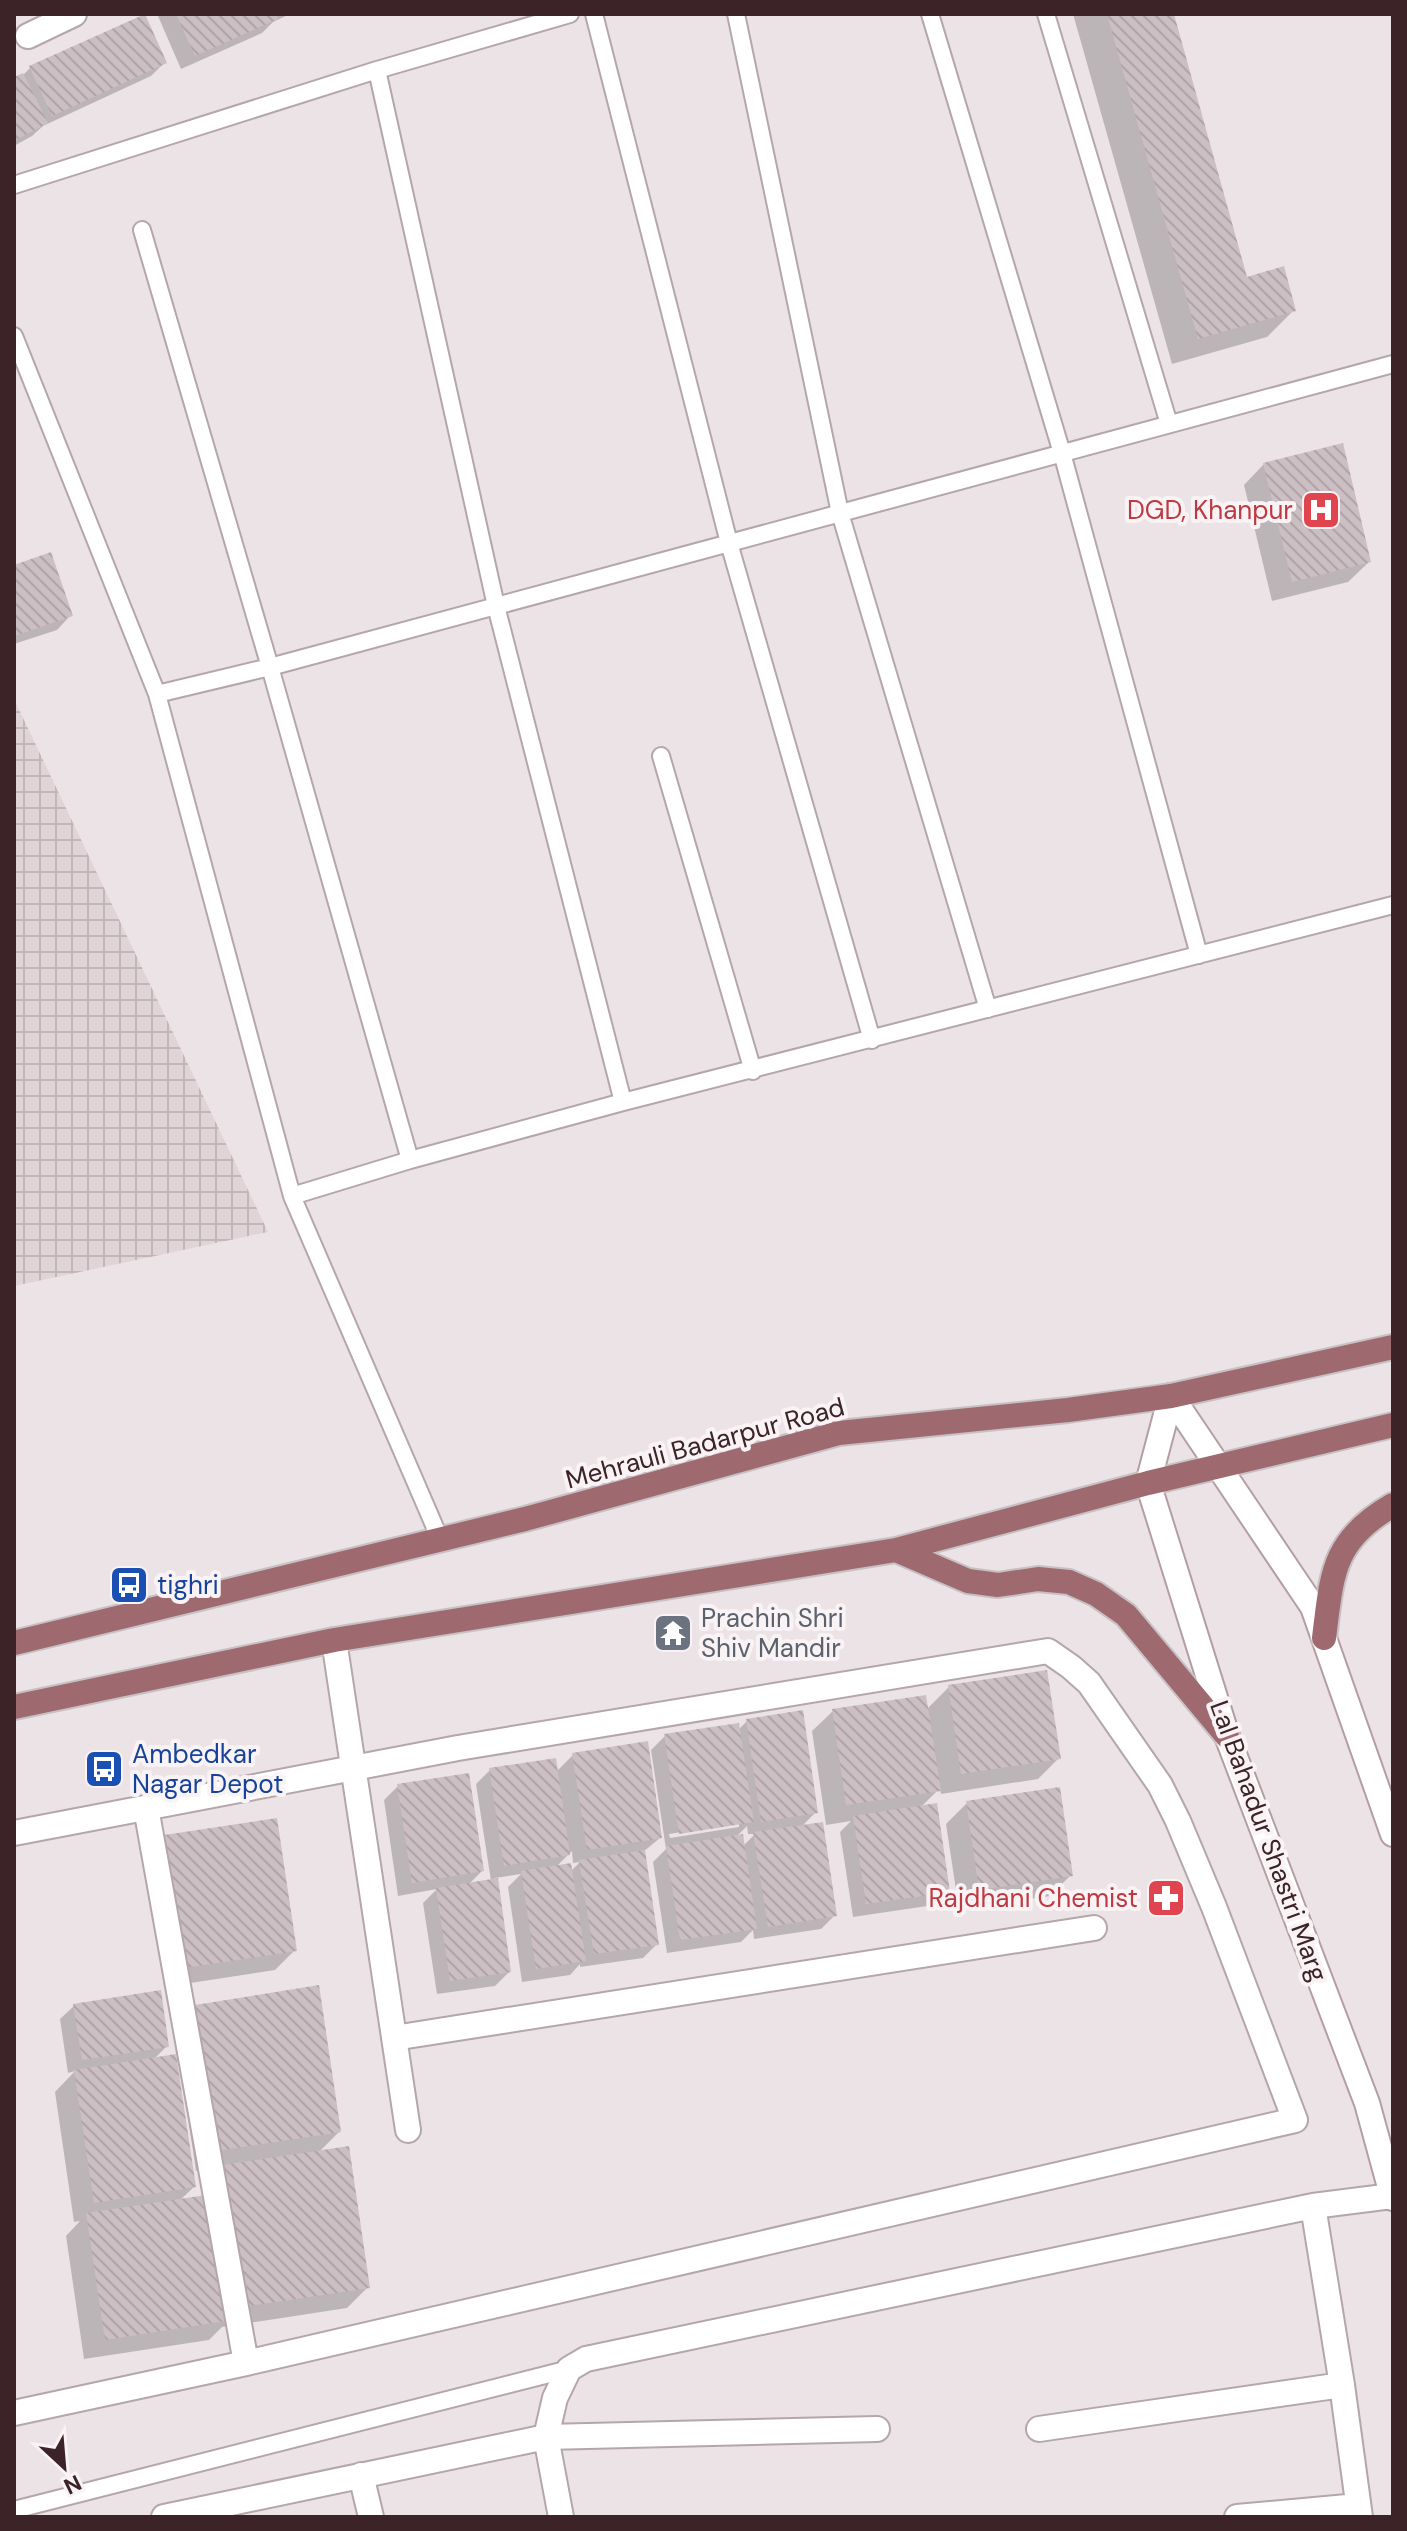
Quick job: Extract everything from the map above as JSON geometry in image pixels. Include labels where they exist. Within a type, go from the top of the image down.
[{"type":"main road","name":"Mehrauli Badarpur Road","points":[[14,1643],[525,1519],[839,1433],[1068,1410],[1171,1396],[1393,1347]]},
{"type":"main road","points":[[14,1707],[334,1640],[896,1550],[1148,1483],[1393,1425]]},
{"type":"main road","points":[[1324,1638],[1332,1577],[1339,1558],[1360,1528],[1393,1505]]},
{"type":"main road","points":[[896,1550],[968,1581],[998,1585],[1038,1579],[1069,1582],[1096,1594],[1126,1615],[1227,1736]]},
{"type":"street","points":[[28,36],[74,14]]},
{"type":"street","points":[[1171,1396],[1313,1607],[1393,1834]]},
{"type":"street","points":[[1148,1483],[1171,1396]]},
{"type":"street","name":"Lal Bahadur Shastri Marg","points":[[1148,1483],[1227,1736],[1367,2103],[1393,2197]]},
{"type":"street","points":[[334,1640],[408,2130]]},
{"type":"street","points":[[14,1833],[458,1748],[1048,1651],[1089,1683],[1160,1785],[1214,1907],[1295,2120],[246,2363],[14,2410]]},
{"type":"street","points":[[146,1808],[246,2363]]},
{"type":"street","points":[[394,2038],[1094,1928]]},
{"type":"street","points":[[561,2517],[546,2437],[555,2398],[569,2369],[586,2359],[1313,2206],[1393,2197]]},
{"type":"street","points":[[1237,2517],[1359,2511],[1313,2206]]},
{"type":"street","points":[[1039,2429],[1342,2385]]},
{"type":"street","points":[[164,2517],[546,2437],[877,2429]]},
{"type":"street","points":[[361,2475],[371,2517]]},
{"type":"lane","points":[[14,185],[377,70],[570,14]]},
{"type":"lane","points":[[594,14],[729,543],[872,1040]]},
{"type":"lane","points":[[736,14],[840,513],[988,1009]]},
{"type":"lane","points":[[930,14],[1062,453],[1199,955]]},
{"type":"lane","points":[[1046,14],[1169,424]]},
{"type":"lane","points":[[377,70],[496,606],[623,1102]]},
{"type":"lane","points":[[142,230],[410,1160]]},
{"type":"lane","points":[[14,336],[157,694],[292,1196],[440,1539]]},
{"type":"lane","points":[[157,694],[270,667],[1393,364]]},
{"type":"lane","points":[[661,756],[753,1071]]},
{"type":"lane","points":[[292,1196],[623,1102],[1393,905]]},
{"type":"lane","points":[[14,2510],[569,2369]]},
{"type":"shaded area","points":[[14,699],[268,1232],[14,1286]]},
{"type":"building","points":[[145,14],[167,63],[52,116],[29,66]]},
{"type":"building","points":[[176,14],[276,14],[278,19],[195,56]]},
{"type":"building","points":[[1107,14],[1174,14],[1247,277],[1284,266],[1296,311],[1198,339]]},
{"type":"building","points":[[23,73],[48,123],[14,141],[14,77]]},
{"type":"building","points":[[1343,443],[1371,562],[1292,582],[1263,463]]},
{"type":"building","points":[[51,552],[73,616],[14,636],[14,565]]},
{"type":"building","points":[[1047,1670],[1061,1759],[961,1774],[948,1685]]},
{"type":"building","points":[[926,1695],[941,1791],[846,1805],[832,1709]]},
{"type":"building","points":[[803,1710],[818,1813],[761,1822],[746,1719]]},
{"type":"building","points":[[739,1723],[754,1822],[679,1834],[664,1734]]},
{"type":"building","points":[[648,1741],[662,1838],[587,1850],[572,1753]]},
{"type":"building","points":[[556,1758],[570,1855],[504,1866],[489,1768]]},
{"type":"building","points":[[469,1773],[484,1871],[412,1883],[397,1784]]},
{"type":"building","points":[[1060,1787],[1073,1876],[979,1890],[966,1801]]},
{"type":"building","points":[[937,1803],[950,1892],[866,1904],[853,1816]]},
{"type":"building","points":[[277,1818],[297,1951],[184,1968],[164,1835]]},
{"type":"building","points":[[823,1822],[837,1916],[768,1927],[753,1832]]},
{"type":"building","points":[[743,1834],[757,1929],[680,1940],[666,1846]]},
{"type":"building","points":[[645,1850],[659,1945],[594,1954],[579,1860]]},
{"type":"building","points":[[571,1863],[586,1961],[536,1969],[521,1871]]},
{"type":"building","points":[[498,1878],[511,1972],[450,1981],[436,1888]]},
{"type":"building","points":[[319,1985],[341,2132],[216,2151],[195,2005]]},
{"type":"building","points":[[161,1990],[169,2047],[82,2060],[73,2004]]},
{"type":"building","points":[[176,2054],[196,2187],[94,2203],[74,2070]]},
{"type":"building","points":[[349,2146],[370,2288],[243,2307],[222,2165]]},
{"type":"building","points":[[213,2194],[232,2320],[105,2340],[86,2213]]},
{"type":"place","name":"DGD, Khanpur","points":[[1321,510]]},
{"type":"place","name":"tighri","points":[[129,1585]]},
{"type":"place","name":"Prachin Shri Shiv Mandir","points":[[673,1633]]},
{"type":"place","name":"Ambedkar Nagar Depot","points":[[104,1769]]},
{"type":"place","name":"Rajdhani Chemist","points":[[1166,1898]]}]
